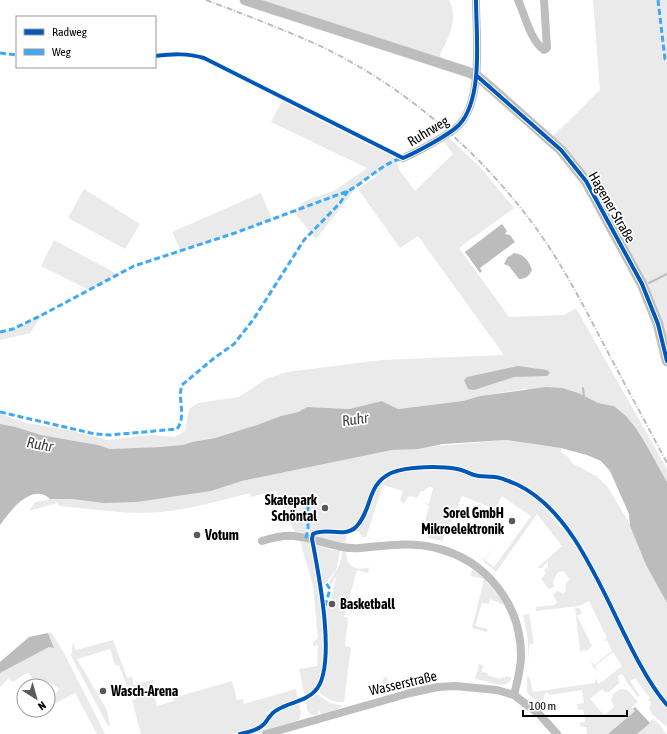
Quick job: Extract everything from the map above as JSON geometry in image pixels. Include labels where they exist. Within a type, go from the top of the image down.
[{"type":"main road","name":"Hagener Straße","points":[[245,0],[477,76],[561,150],[586,181],[642,284],[658,324],[667,361]]},
{"type":"street","name":"Ruhrweg","points":[[403,158],[418,151],[459,124],[464,118],[476,85],[477,76],[476,0]]},
{"type":"street","points":[[518,0],[537,43],[544,50],[547,48],[544,0]]},
{"type":"street","points":[[262,541],[281,536],[294,536],[345,547],[361,548],[382,545],[415,544],[436,548],[466,559],[489,577],[500,590],[510,604],[516,620],[520,640],[521,657],[514,695]]},
{"type":"street","name":"Wasserstraße","points":[[266,734],[287,731],[410,692],[438,687],[470,687],[514,695],[540,714],[557,734]]},
{"type":"shaded area","points":[[254,0],[449,0],[452,7],[453,20],[447,41],[440,54],[443,61]]},
{"type":"shaded area","points":[[593,0],[667,0],[667,349],[608,220],[550,139],[600,90]]},
{"type":"shaded area","points":[[282,101],[383,152],[396,156],[399,170],[415,191],[453,154],[444,141],[448,137],[480,167],[514,208],[459,248],[509,317],[564,315],[576,308],[667,469],[667,482],[636,428],[626,416],[614,406],[525,389],[480,396],[463,401],[398,409],[382,401],[349,409],[307,407],[298,412],[281,416],[215,438],[182,445],[144,448],[110,449],[98,445],[41,435],[16,427],[0,424],[0,414],[27,423],[69,430],[107,440],[152,435],[175,437],[185,431],[189,409],[198,403],[239,397],[266,379],[287,372],[382,360],[504,355],[418,236],[400,248],[358,189],[378,175],[376,172],[357,187],[316,239],[293,211],[307,200],[334,191],[367,168],[271,122]]},
{"type":"shaded area","points":[[84,189],[140,224],[125,249],[68,218]]},
{"type":"shaded area","points":[[261,193],[272,219],[181,251],[172,232]]},
{"type":"shaded area","points":[[54,240],[117,274],[89,290],[41,266]]},
{"type":"shaded area","points":[[42,315],[30,333],[0,340],[0,332],[13,329]]},
{"type":"shaded area","points":[[506,440],[561,448],[561,452],[568,457],[572,463],[596,476],[607,486],[628,521],[646,565],[667,603],[667,727],[652,714],[649,709],[651,703],[648,699],[650,698],[635,678],[630,681],[640,696],[638,697],[625,680],[623,674],[618,676],[619,683],[609,692],[605,692],[602,689],[590,699],[604,715],[614,707],[611,700],[614,693],[620,689],[627,690],[638,702],[632,707],[635,711],[608,734],[587,734],[586,727],[581,727],[580,723],[585,722],[583,709],[578,710],[577,704],[584,703],[582,690],[551,695],[546,692],[539,703],[527,693],[527,677],[529,676],[533,692],[595,683],[595,678],[599,684],[622,666],[613,652],[595,666],[598,671],[592,666],[591,661],[594,665],[612,651],[607,640],[603,641],[607,638],[589,601],[579,606],[536,611],[536,607],[555,605],[557,602],[553,595],[557,591],[563,593],[566,591],[565,586],[569,579],[564,571],[558,572],[553,581],[554,587],[549,589],[541,579],[546,573],[544,570],[547,567],[548,570],[548,561],[542,568],[537,568],[562,546],[537,514],[496,572],[479,557],[484,560],[494,546],[485,560],[494,567],[531,516],[502,496],[495,509],[462,496],[442,541],[428,538],[428,535],[423,534],[421,537],[429,506],[425,503],[429,504],[433,488],[429,487],[424,491],[421,491],[417,498],[409,496],[404,504],[400,500],[403,491],[383,485],[366,537],[363,537],[356,529],[364,520],[381,480],[406,471],[456,470],[479,478],[497,479],[524,491],[539,502],[572,540],[575,539],[554,511],[543,500],[520,484],[498,475],[478,474],[453,466],[409,467],[386,473],[377,479],[366,508],[356,524],[351,528],[340,530],[321,529],[310,534],[310,516],[307,517],[306,533],[295,532],[283,510],[276,490],[251,497],[250,493],[195,507],[162,512],[136,513],[111,511],[60,506],[57,503],[29,511],[35,502],[50,499],[137,502],[211,491],[242,481],[392,450]]},
{"type":"shaded area","points":[[319,532],[347,533],[345,543],[329,541],[315,536]]},
{"type":"shaded area","points":[[300,541],[309,543],[319,591],[322,623],[322,672],[316,686],[305,697],[299,669],[317,666],[318,645],[313,646],[313,642],[318,638],[313,585]]},
{"type":"shaded area","points":[[313,544],[340,551],[336,570],[323,586]]},
{"type":"shaded area","points":[[346,551],[347,561],[350,564],[360,569],[369,567],[368,573],[357,570],[344,617],[348,618],[345,646],[351,647],[344,702],[341,702],[325,697],[320,693],[319,689],[325,672],[327,656],[325,609],[331,600],[336,578],[334,578],[331,586],[329,582],[340,564],[342,552]]},
{"type":"shaded area","points":[[472,569],[477,573],[484,579],[471,576]]},
{"type":"shaded area","points":[[484,579],[494,590],[504,605],[490,599],[489,604],[482,603],[475,626],[488,629],[487,632],[472,628]]},
{"type":"shaded area","points":[[575,607],[580,609],[582,613],[577,616],[592,646],[585,652],[585,650],[580,651]]},
{"type":"shaded area","points":[[529,614],[534,643],[529,645],[528,663],[528,640],[523,615]]},
{"type":"shaded area","points":[[51,632],[64,653],[105,734],[97,734],[75,693],[56,703],[56,693],[59,689],[56,686],[56,678],[32,678],[28,672],[19,678],[16,678],[13,682],[8,679],[0,687],[0,673],[49,647],[54,647],[48,633]]},
{"type":"shaded area","points":[[113,640],[127,678],[132,677],[134,685],[153,680],[154,686],[152,687],[157,706],[174,701],[173,698],[232,681],[237,700],[243,699],[244,704],[296,689],[298,700],[274,709],[260,726],[233,734],[141,734],[132,700],[136,699],[134,694],[130,694],[119,665],[115,665],[110,649],[77,659],[107,710],[110,724],[108,726],[71,656],[73,642],[76,650]]},
{"type":"shaded area","points":[[479,664],[483,665],[482,672],[488,673],[487,675],[501,679],[501,677],[505,678],[506,676],[512,678],[509,682],[500,685],[475,679]]},
{"type":"shaded area","points":[[384,677],[388,678],[387,681],[408,685],[371,695],[373,690],[376,690],[378,685],[382,686]]},
{"type":"shaded area","points":[[317,694],[330,703],[343,706],[336,710],[321,714],[320,711],[318,712],[318,715],[311,715],[307,710],[306,701]]},
{"type":"shaded area","points":[[299,703],[301,714],[299,720],[257,733],[265,727],[275,713]]},
{"type":"shaded area","points":[[653,719],[661,726],[666,734],[637,734]]},
{"type":"water","points":[[502,224],[507,231],[505,234],[510,235],[515,242],[480,268],[482,271],[480,273],[465,252]]},
{"type":"water","points":[[514,253],[523,256],[531,267],[532,270],[525,278],[519,279],[509,266],[504,264],[507,258]]},
{"type":"water","points":[[518,366],[547,370],[550,373],[547,376],[514,377],[474,390],[468,389],[464,380],[467,377]]},
{"type":"water","name":"Ruhr","points":[[546,387],[562,388],[578,393],[598,403],[614,406],[626,416],[636,428],[648,448],[667,482],[667,603],[646,565],[630,526],[629,514],[610,471],[601,461],[587,455],[561,448],[506,440],[443,444],[418,449],[392,450],[242,481],[211,491],[137,502],[104,503],[72,499],[50,499],[43,495],[36,494],[22,500],[15,506],[0,525],[0,424],[16,427],[41,435],[98,445],[110,449],[160,447],[182,445],[215,438],[281,416],[298,412],[307,407],[349,409],[382,401],[398,409],[463,401],[480,396]]},
{"type":"water","points":[[48,633],[54,648],[49,647],[0,673],[0,662],[29,637]]},
{"type":"water","points":[[635,707],[650,723],[637,734],[608,734],[635,711],[633,709]]},
{"type":"waterway","points":[[649,283],[667,274]]},
{"type":"waterway","points":[[583,388],[584,397]]},
{"type":"railway","points":[[206,0],[316,44],[347,60],[377,78],[434,119],[485,167],[541,234],[569,280],[667,463]]},
{"type":"marked path","points":[[658,0],[665,59],[667,60]]},
{"type":"marked path","points":[[0,53],[16,55]]},
{"type":"marked path","points":[[0,332],[13,329],[42,315],[134,266],[235,233],[348,191],[381,168],[395,160],[403,158]]},
{"type":"marked path","points":[[0,412],[95,434],[110,435],[177,429],[180,424],[182,413],[182,385],[213,359],[234,344],[253,320],[304,240],[340,203],[348,191]]},
{"type":"marked path","points":[[306,538],[308,529],[308,501]]},
{"type":"marked path","points":[[325,606],[330,589],[326,583]]},
{"type":"cycle path","points":[[156,56],[180,54],[204,58],[403,158],[448,134],[459,125],[467,113],[472,99],[477,66],[476,0]]},
{"type":"cycle path","points":[[477,76],[561,150],[586,181],[642,284],[658,324],[667,361]]},
{"type":"cycle path","points":[[240,734],[260,727],[275,711],[311,695],[322,679],[325,662],[326,641],[322,595],[312,539],[313,534],[318,532],[346,532],[352,530],[361,520],[373,491],[383,478],[391,473],[415,468],[450,468],[461,470],[477,476],[501,478],[518,485],[543,502],[565,526],[584,554],[632,650],[649,680],[667,705]]},
{"type":"place","name":"Skatepark Schöntal","points":[[325,508]]},
{"type":"place","name":"Sorel GmbH Mikroelektronik","points":[[512,521]]},
{"type":"place","name":"Votum","points":[[197,535]]},
{"type":"place","name":"Basketball","points":[[332,604]]},
{"type":"place","name":"Wasch-Arena","points":[[103,691]]}]
